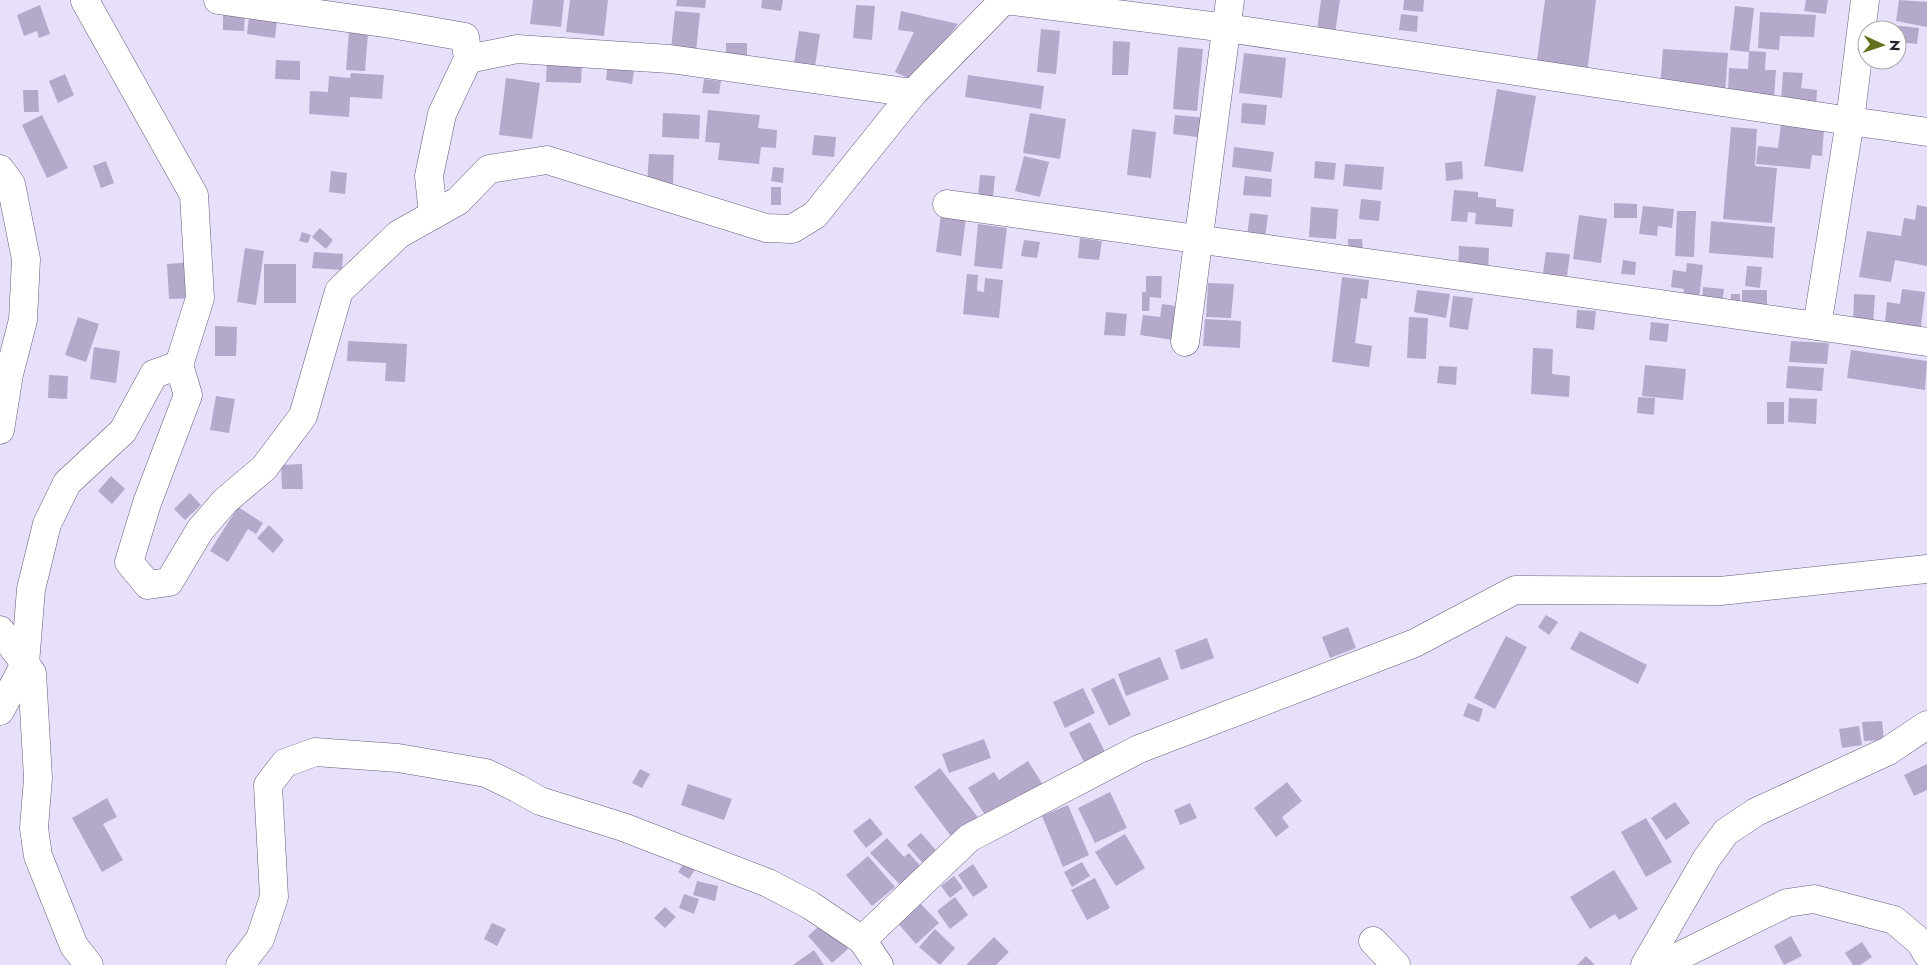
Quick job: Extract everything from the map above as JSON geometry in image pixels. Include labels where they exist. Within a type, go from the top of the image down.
[{"type":"street","points":[[87,0],[90,10],[194,195],[200,298],[180,365],[188,395],[147,503],[129,562],[148,585],[169,582],[200,530],[226,500],[264,468],[302,416],[339,292],[399,234],[458,201],[489,169],[547,160],[766,228],[792,229],[815,215],[913,93],[1005,0],[1227,28],[1927,132]]},
{"type":"street","points":[[218,0],[391,24],[465,37],[468,59],[440,123],[429,176],[433,215]]},
{"type":"street","points":[[1185,342],[1230,0]]},
{"type":"street","points":[[1817,326],[1850,121],[1865,0]]},
{"type":"street","points":[[468,59],[517,49],[660,59],[913,93]]},
{"type":"street","points":[[0,169],[11,184],[26,259],[23,320],[9,374],[0,430]]},
{"type":"street","points":[[947,204],[1198,241],[1927,342]]},
{"type":"street","points":[[0,710],[25,664],[31,590],[47,524],[67,483],[123,431],[154,374],[180,365]]},
{"type":"street","points":[[862,940],[969,838],[1139,749],[1415,643],[1516,590],[1720,591],[1927,569]]},
{"type":"street","points":[[0,630],[32,673],[38,778],[34,828],[38,856],[74,946],[89,965]]},
{"type":"street","points":[[1646,965],[1706,858],[1726,832],[1756,812],[1888,751],[1927,725]]},
{"type":"street","points":[[240,965],[260,939],[274,897],[268,785],[285,764],[315,752],[398,758],[486,774],[540,801],[623,827],[768,883],[810,905],[862,940],[879,965]]},
{"type":"street","points":[[1661,965],[1786,903],[1814,899],[1894,920],[1920,942],[1927,954]]},
{"type":"street","points":[[1373,941],[1396,965]]},
{"type":"building","points":[[533,0],[564,0],[561,27],[530,24]]},
{"type":"building","points":[[570,0],[608,0],[604,36],[566,32]]},
{"type":"building","points":[[677,0],[706,0],[705,8],[676,6]]},
{"type":"building","points":[[762,0],[783,0],[781,11],[761,8]]},
{"type":"building","points":[[1321,0],[1340,0],[1335,33],[1317,30]]},
{"type":"building","points":[[1404,0],[1424,0],[1423,12],[1403,10]]},
{"type":"building","points":[[1545,0],[1596,0],[1587,74],[1536,68]]},
{"type":"building","points":[[1806,0],[1828,0],[1826,14],[1804,11]]},
{"type":"building","points":[[1899,0],[1927,2],[1927,27],[1907,23],[1907,20],[1896,20]]},
{"type":"building","points":[[40,5],[50,34],[39,38],[37,31],[24,36],[17,15]]},
{"type":"building","points":[[856,5],[875,6],[872,40],[853,38]]},
{"type":"building","points":[[1735,6],[1754,8],[1749,51],[1766,52],[1765,70],[1776,70],[1774,96],[1728,93],[1729,68],[1748,69],[1749,52],[1730,50]]},
{"type":"building","points":[[675,11],[700,13],[696,52],[671,49]]},
{"type":"building","points":[[901,11],[958,24],[915,81],[895,72],[914,32],[898,30]]},
{"type":"building","points":[[223,12],[245,13],[244,31],[223,30]]},
{"type":"building","points":[[1760,12],[1816,15],[1814,37],[1780,36],[1779,50],[1758,48]]},
{"type":"building","points":[[1401,14],[1418,16],[1417,32],[1399,30]]},
{"type":"building","points":[[249,16],[277,20],[275,38],[247,34]]},
{"type":"building","points":[[1907,27],[1919,28],[1917,44],[1907,43]]},
{"type":"building","points":[[1041,29],[1060,31],[1056,74],[1037,72]]},
{"type":"building","points":[[349,31],[368,33],[365,71],[346,70]]},
{"type":"building","points":[[799,31],[820,34],[815,66],[794,63]]},
{"type":"building","points":[[1113,41],[1130,42],[1128,75],[1112,75]]},
{"type":"building","points":[[726,43],[747,43],[747,58],[726,57]]},
{"type":"building","points":[[1178,47],[1203,49],[1197,111],[1173,109]]},
{"type":"building","points":[[1663,49],[1728,53],[1725,93],[1660,88]]},
{"type":"building","points":[[1244,53],[1286,58],[1282,98],[1239,93]]},
{"type":"building","points":[[547,59],[582,61],[581,83],[546,82]]},
{"type":"building","points":[[276,60],[300,61],[300,80],[275,79]]},
{"type":"building","points":[[608,62],[635,65],[632,84],[606,80]]},
{"type":"building","points":[[1783,72],[1803,73],[1801,88],[1817,90],[1816,105],[1781,102]]},
{"type":"building","points":[[351,73],[384,75],[382,99],[350,97],[349,117],[309,114],[310,91],[328,92],[329,76],[350,78]]},
{"type":"building","points":[[65,74],[74,95],[58,103],[49,81]]},
{"type":"building","points":[[968,75],[1044,86],[1041,109],[965,97]]},
{"type":"building","points":[[506,78],[540,83],[532,139],[499,135]]},
{"type":"building","points":[[704,79],[721,81],[719,94],[702,93]]},
{"type":"building","points":[[1497,89],[1536,96],[1523,172],[1484,166]]},
{"type":"building","points":[[23,90],[38,90],[39,112],[24,112]]},
{"type":"building","points":[[1242,103],[1267,105],[1265,125],[1241,123]]},
{"type":"building","points":[[708,110],[760,115],[758,128],[777,130],[776,148],[761,147],[759,164],[718,160],[720,143],[705,142]]},
{"type":"building","points":[[663,113],[700,115],[699,139],[662,137]]},
{"type":"building","points":[[1030,113],[1066,119],[1060,159],[1023,153]]},
{"type":"building","points":[[42,115],[68,168],[47,178],[22,125]]},
{"type":"building","points":[[1175,115],[1207,118],[1205,138],[1173,134]]},
{"type":"building","points":[[1781,124],[1824,129],[1822,156],[1812,155],[1810,169],[1756,164],[1758,146],[1778,148]]},
{"type":"building","points":[[1731,127],[1757,129],[1755,166],[1777,168],[1772,223],[1723,219]]},
{"type":"building","points":[[1132,129],[1156,132],[1151,178],[1127,175]]},
{"type":"building","points":[[814,135],[836,137],[834,157],[812,155]]},
{"type":"building","points":[[1234,147],[1274,152],[1271,172],[1232,167]]},
{"type":"building","points":[[649,154],[674,155],[673,185],[647,184]]},
{"type":"building","points":[[1024,156],[1049,162],[1040,197],[1015,191]]},
{"type":"building","points":[[106,161],[114,183],[101,188],[93,166]]},
{"type":"building","points":[[1315,161],[1336,163],[1334,180],[1314,178]]},
{"type":"building","points":[[1462,161],[1463,179],[1446,181],[1445,163]]},
{"type":"building","points":[[1345,164],[1384,167],[1382,190],[1343,186]]},
{"type":"building","points":[[773,167],[784,168],[783,183],[771,181]]},
{"type":"building","points":[[331,171],[347,173],[345,194],[329,192]]},
{"type":"building","points":[[980,175],[995,176],[993,197],[978,196]]},
{"type":"building","points":[[1245,176],[1272,179],[1271,197],[1243,195]]},
{"type":"building","points":[[771,187],[781,187],[781,205],[771,205]]},
{"type":"building","points":[[1454,190],[1478,192],[1478,197],[1496,199],[1496,207],[1514,209],[1512,227],[1475,224],[1476,213],[1468,212],[1467,222],[1451,221]]},
{"type":"building","points":[[1361,199],[1381,201],[1379,221],[1359,219]]},
{"type":"building","points":[[1614,203],[1637,204],[1637,218],[1614,218]]},
{"type":"building","points":[[1917,205],[1927,207],[1927,266],[1895,260],[1891,282],[1859,277],[1867,231],[1901,236],[1904,218],[1915,220]]},
{"type":"building","points":[[1643,206],[1674,209],[1672,228],[1658,226],[1657,236],[1639,234]]},
{"type":"building","points":[[1311,207],[1338,209],[1336,239],[1309,237]]},
{"type":"building","points":[[1677,211],[1696,211],[1694,257],[1675,256]]},
{"type":"building","points":[[1250,213],[1268,215],[1265,238],[1247,236]]},
{"type":"building","points":[[941,214],[966,218],[961,256],[936,252]]},
{"type":"building","points":[[1579,215],[1607,219],[1601,263],[1573,259]]},
{"type":"building","points":[[1711,221],[1775,227],[1773,258],[1709,253]]},
{"type":"building","points":[[978,224],[1007,228],[1002,269],[974,266]]},
{"type":"building","points":[[320,228],[333,240],[326,249],[312,237]]},
{"type":"building","points":[[302,232],[311,235],[308,243],[299,241]]},
{"type":"building","points":[[1080,238],[1102,241],[1099,260],[1078,258]]},
{"type":"building","points":[[1348,239],[1362,239],[1363,252],[1348,252]]},
{"type":"building","points":[[1024,240],[1040,242],[1037,258],[1021,256]]},
{"type":"building","points":[[1459,246],[1489,248],[1488,273],[1458,272]]},
{"type":"building","points":[[245,248],[264,251],[256,305],[237,302]]},
{"type":"building","points":[[314,252],[343,254],[342,270],[312,268]]},
{"type":"building","points":[[1546,252],[1570,254],[1567,276],[1543,274]]},
{"type":"building","points":[[1623,260],[1636,262],[1635,275],[1621,274]]},
{"type":"building","points":[[193,262],[195,298],[169,299],[167,264]]},
{"type":"building","points":[[1687,263],[1703,265],[1699,298],[1683,297],[1684,289],[1671,287],[1673,270],[1686,272]]},
{"type":"building","points":[[264,264],[296,264],[296,303],[264,303]]},
{"type":"building","points":[[1747,266],[1762,267],[1760,288],[1745,286]]},
{"type":"building","points":[[967,274],[978,275],[977,291],[984,292],[985,278],[1003,280],[999,318],[963,314]]},
{"type":"building","points":[[1146,276],[1162,276],[1161,298],[1150,297],[1149,311],[1142,311],[1142,292],[1146,292]]},
{"type":"building","points":[[1342,277],[1369,280],[1367,299],[1361,298],[1355,343],[1372,346],[1369,367],[1332,362]]},
{"type":"building","points":[[1208,283],[1234,284],[1231,318],[1206,317]]},
{"type":"building","points":[[1703,287],[1724,289],[1722,305],[1702,304]]},
{"type":"building","points":[[1902,289],[1925,292],[1920,335],[1884,331],[1887,302],[1900,304]]},
{"type":"building","points":[[1417,290],[1450,294],[1446,318],[1414,312]]},
{"type":"building","points":[[1742,290],[1767,290],[1767,310],[1742,310]]},
{"type":"building","points":[[1731,294],[1740,294],[1740,308],[1730,308]]},
{"type":"building","points":[[1854,294],[1875,295],[1873,325],[1853,324]]},
{"type":"building","points":[[1453,296],[1473,298],[1468,330],[1449,327]]},
{"type":"building","points":[[1162,304],[1183,307],[1179,341],[1140,335],[1143,315],[1160,317]]},
{"type":"building","points":[[1577,310],[1596,311],[1594,330],[1576,328]]},
{"type":"building","points":[[1106,312],[1127,314],[1125,336],[1104,335]]},
{"type":"building","points":[[78,317],[99,324],[86,362],[65,355]]},
{"type":"building","points":[[1409,317],[1428,318],[1426,359],[1407,358]]},
{"type":"building","points":[[1205,319],[1241,321],[1240,348],[1203,346]]},
{"type":"building","points":[[1651,322],[1669,324],[1667,342],[1649,340]]},
{"type":"building","points":[[215,326],[237,327],[236,356],[215,356]]},
{"type":"building","points":[[348,341],[407,344],[405,382],[385,381],[386,363],[347,361]]},
{"type":"building","points":[[1791,341],[1829,343],[1827,364],[1789,362]]},
{"type":"building","points":[[94,347],[120,351],[116,383],[90,379]]},
{"type":"building","points":[[1533,348],[1553,349],[1552,374],[1570,376],[1569,397],[1531,394]]},
{"type":"building","points":[[1851,350],[1927,361],[1925,390],[1847,378]]},
{"type":"building","points":[[1645,365],[1686,369],[1683,400],[1642,396]]},
{"type":"building","points":[[1439,366],[1457,367],[1456,385],[1437,383]]},
{"type":"building","points":[[1788,366],[1824,368],[1822,391],[1786,388]]},
{"type":"building","points":[[49,375],[68,376],[67,399],[48,398]]},
{"type":"building","points":[[216,396],[235,399],[229,433],[210,430]]},
{"type":"building","points":[[1638,397],[1655,398],[1654,415],[1637,413]]},
{"type":"building","points":[[1789,398],[1817,399],[1816,424],[1788,422]]},
{"type":"building","points":[[1767,402],[1784,402],[1784,424],[1767,424]]},
{"type":"building","points":[[302,464],[303,489],[282,489],[281,465]]},
{"type":"building","points":[[111,476],[125,489],[112,504],[98,491]]},
{"type":"building","points":[[190,493],[201,505],[185,520],[174,509]]},
{"type":"building","points":[[238,507],[263,523],[256,534],[248,529],[228,562],[210,551]]},
{"type":"building","points":[[269,525],[284,540],[273,553],[257,538]]},
{"type":"building","points":[[1546,615],[1558,622],[1549,635],[1538,627]]},
{"type":"building","points":[[1348,627],[1356,648],[1330,658],[1322,637]]},
{"type":"building","points":[[1580,631],[1647,665],[1638,684],[1570,649]]},
{"type":"building","points":[[1506,636],[1527,647],[1495,709],[1474,698]]},
{"type":"building","points":[[1207,638],[1214,658],[1181,670],[1175,650]]},
{"type":"building","points":[[1160,657],[1169,679],[1126,696],[1118,674]]},
{"type":"building","points":[[1114,678],[1131,715],[1109,726],[1091,689]]},
{"type":"building","points":[[1083,688],[1095,713],[1065,728],[1053,702]]},
{"type":"building","points":[[1468,703],[1483,709],[1479,722],[1463,716]]},
{"type":"building","points":[[1882,721],[1884,740],[1864,741],[1862,722]]},
{"type":"building","points":[[1090,722],[1106,754],[1085,764],[1069,733]]},
{"type":"building","points":[[1859,726],[1862,745],[1842,748],[1839,729]]},
{"type":"building","points":[[984,739],[991,758],[949,773],[942,754]]},
{"type":"building","points":[[1028,761],[1045,788],[990,823],[968,788],[994,772],[999,780]]},
{"type":"building","points":[[1927,764],[1927,790],[1914,796],[1904,775]]},
{"type":"building","points":[[940,768],[983,824],[957,844],[914,787]]},
{"type":"building","points":[[640,769],[650,774],[642,788],[632,783]]},
{"type":"building","points":[[1287,782],[1302,801],[1282,817],[1289,827],[1276,837],[1254,808]]},
{"type":"building","points":[[688,784],[732,799],[724,820],[681,805]]},
{"type":"building","points":[[1110,792],[1127,828],[1095,843],[1078,808]]},
{"type":"building","points":[[107,798],[117,817],[103,824],[123,860],[102,872],[72,818]]},
{"type":"building","points":[[1675,802],[1690,823],[1666,840],[1651,818]]},
{"type":"building","points":[[1190,803],[1197,818],[1180,825],[1174,810]]},
{"type":"building","points":[[1068,805],[1089,855],[1063,867],[1042,816]]},
{"type":"building","points":[[870,818],[883,834],[866,848],[853,831]]},
{"type":"building","points":[[1646,818],[1672,862],[1646,877],[1621,832]]},
{"type":"building","points":[[921,833],[940,855],[926,867],[907,845]]},
{"type":"building","points":[[1125,834],[1145,868],[1116,886],[1095,852]]},
{"type":"building","points":[[887,838],[904,857],[909,853],[922,868],[902,887],[870,853]]},
{"type":"building","points":[[868,856],[895,887],[872,906],[846,875]]},
{"type":"building","points":[[688,858],[698,865],[689,879],[678,872]]},
{"type":"building","points":[[1082,862],[1090,876],[1072,887],[1064,872]]},
{"type":"building","points":[[973,864],[988,887],[973,897],[958,875]]},
{"type":"building","points":[[1614,870],[1638,909],[1619,920],[1615,914],[1590,929],[1570,897]]},
{"type":"building","points":[[954,876],[963,888],[950,898],[941,886]]},
{"type":"building","points":[[1095,878],[1110,908],[1087,920],[1071,890]]},
{"type":"building","points":[[697,881],[718,886],[715,901],[693,895]]},
{"type":"building","points":[[684,894],[699,899],[694,914],[679,908]]},
{"type":"building","points":[[955,897],[968,915],[950,929],[937,911]]},
{"type":"building","points":[[917,900],[939,923],[916,944],[895,920]]},
{"type":"building","points":[[665,907],[676,917],[665,928],[654,918]]},
{"type":"building","points":[[824,922],[848,949],[832,963],[808,936]]},
{"type":"building","points":[[492,923],[506,929],[497,946],[484,939]]},
{"type":"building","points":[[935,929],[955,948],[940,965],[919,947]]},
{"type":"building","points":[[1791,936],[1802,956],[1784,965],[1774,946]]},
{"type":"building","points":[[994,937],[1009,952],[996,965],[966,965]]},
{"type":"building","points":[[1862,942],[1872,957],[1860,965],[1853,965],[1845,953]]},
{"type":"building","points":[[814,950],[824,965],[793,965]]},
{"type":"building","points":[[1586,956],[1595,965],[1577,965]]}]
